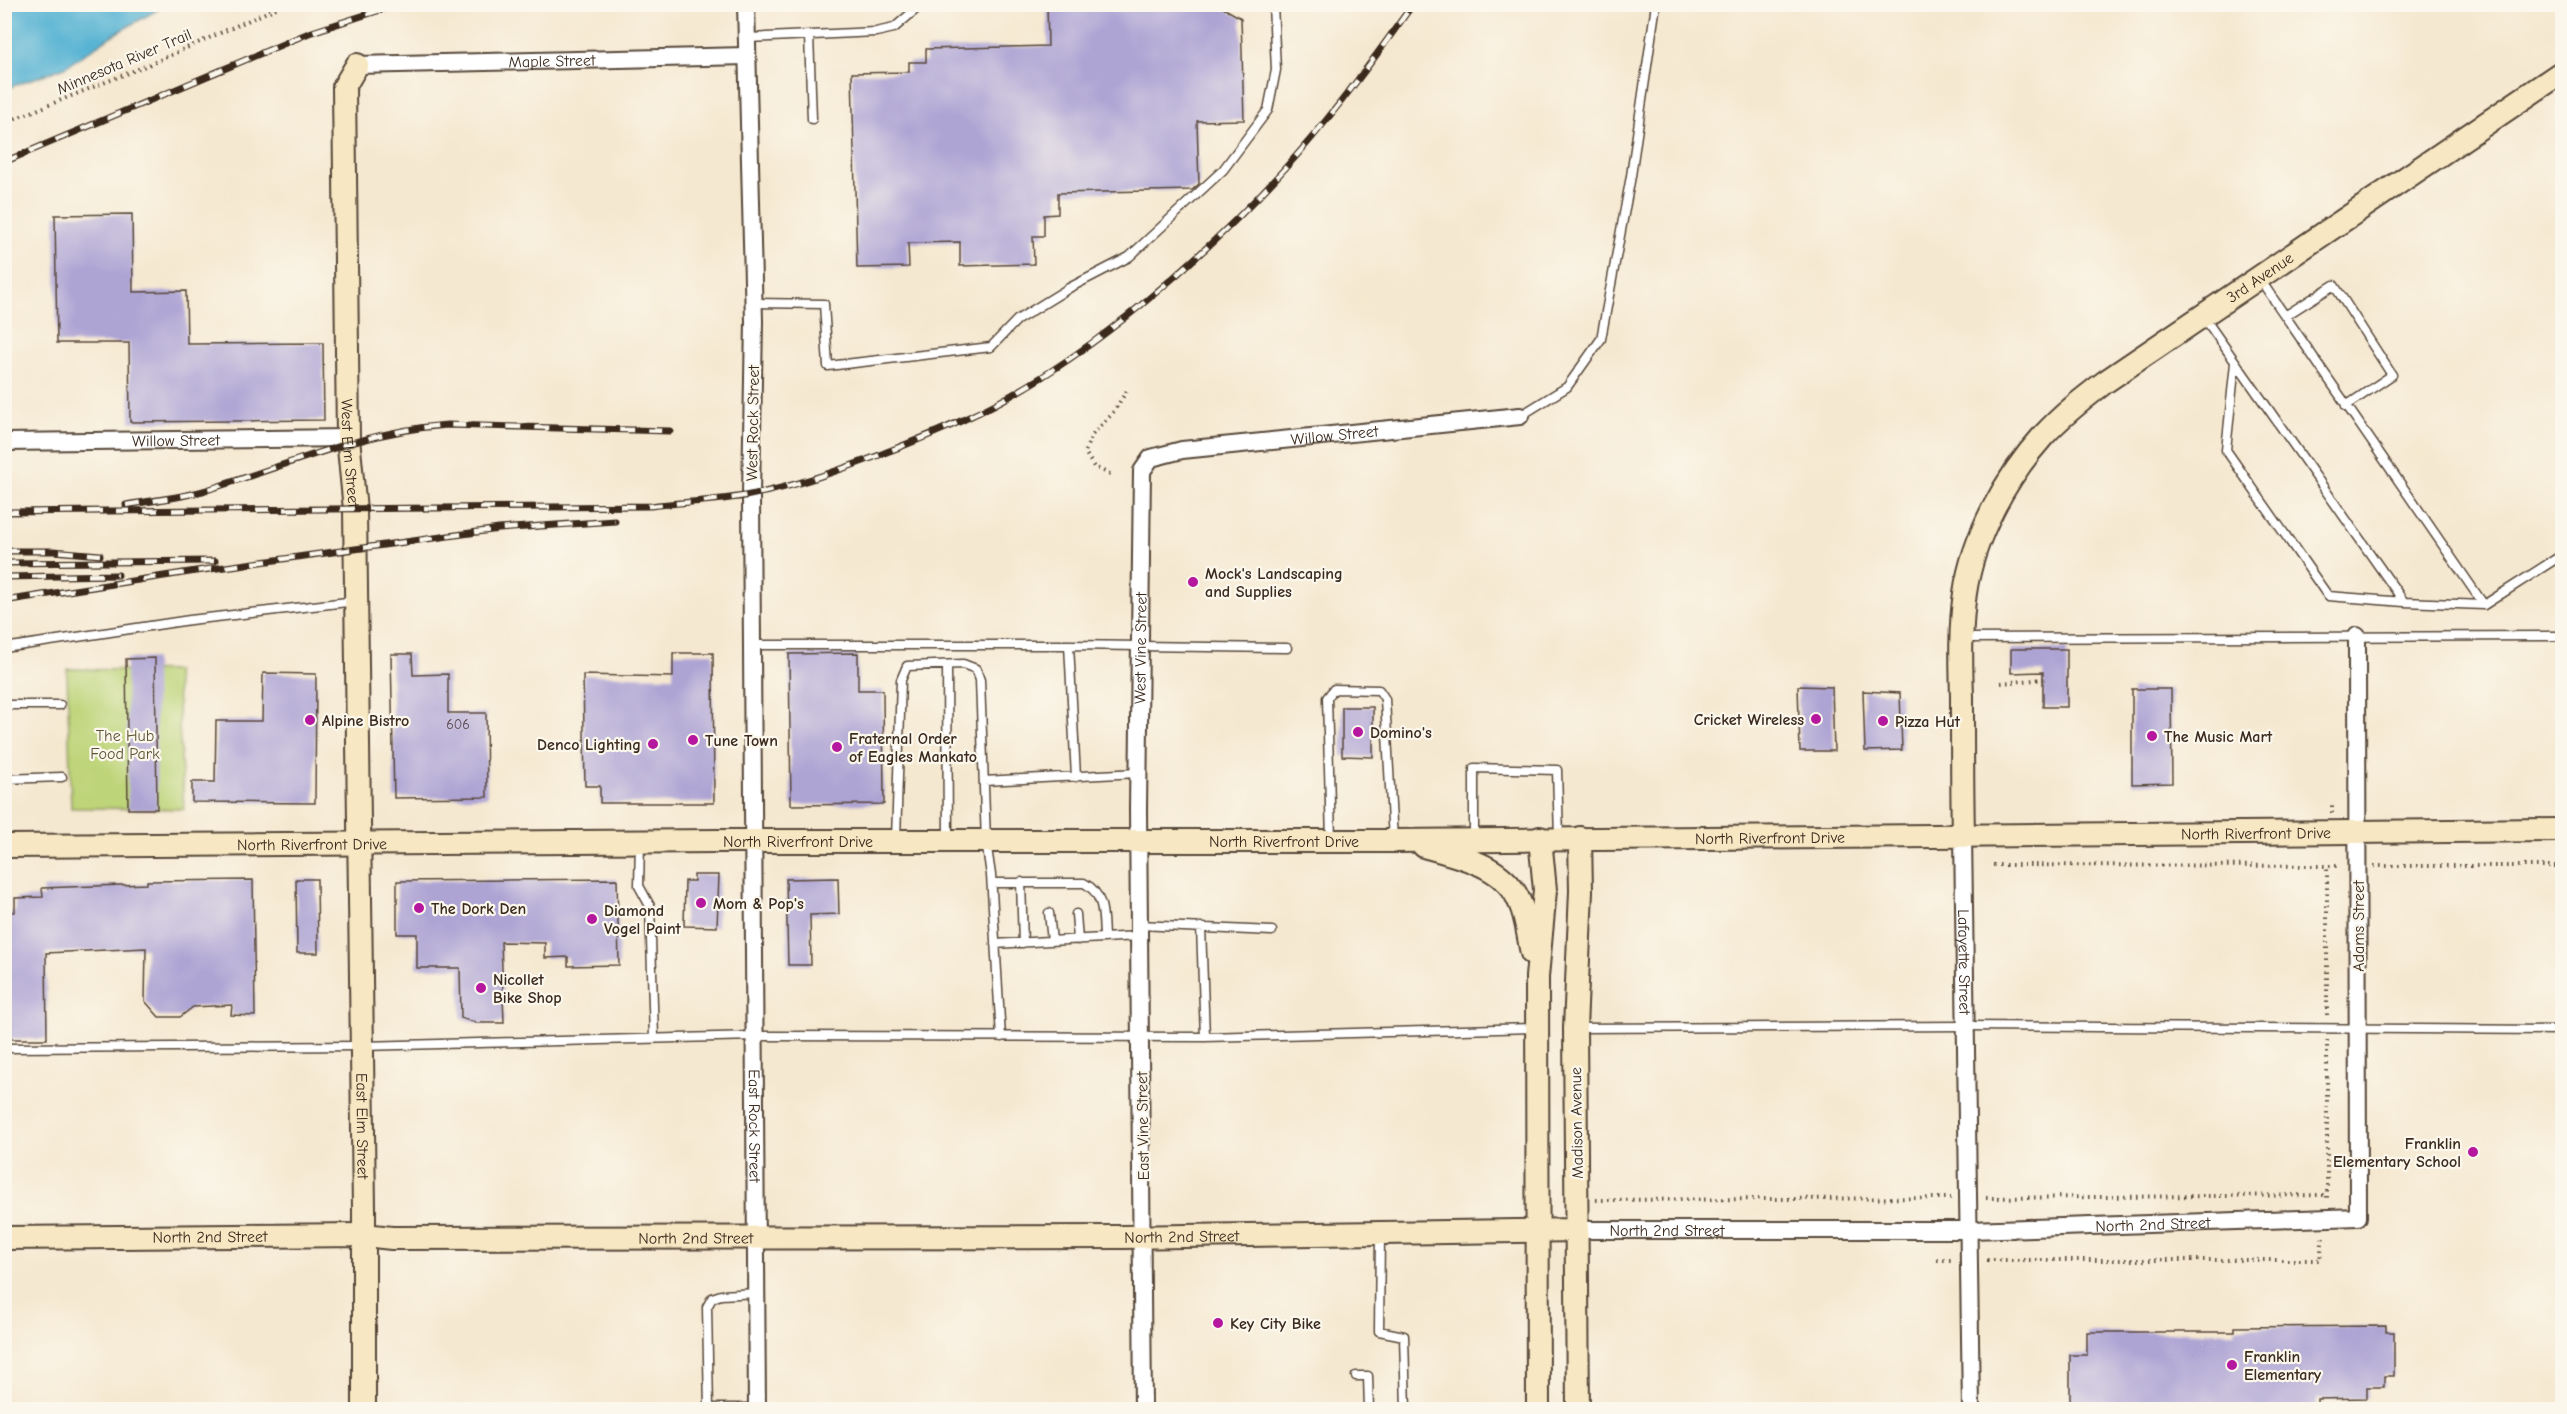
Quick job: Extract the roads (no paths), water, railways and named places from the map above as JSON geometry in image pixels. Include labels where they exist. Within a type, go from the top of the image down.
[{"type":"street","name":"West Rock Street","points":[[746,4],[753,303],[751,495],[754,841]]},
{"type":"street","name":"Maple Street","points":[[357,65],[747,56]]},
{"type":"street","name":"West Elm Street","points":[[357,65],[345,87],[348,438],[355,510],[359,844]]},
{"type":"street","name":"3rd Avenue","points":[[1990,517],[2043,435],[2105,382],[2562,72]]},
{"type":"street","name":"Willow Street","points":[[1151,458],[1165,452],[1182,450],[1520,417]]},
{"type":"street","name":"Willow Street","points":[[4,442],[348,438]]},
{"type":"street","name":"West Vine Street","points":[[1139,842],[1140,487],[1142,471],[1151,458]]},
{"type":"street","name":"Lafayette Street","points":[[1971,1410],[1961,638],[1965,591],[1975,554],[1990,517]]},
{"type":"street","name":"Adams Street","points":[[2357,636],[2358,1217]]},
{"type":"street","name":"North Riverfront Drive","points":[[4,846],[754,841],[1139,842],[2562,830]]},
{"type":"street","points":[[1538,1410],[1537,978],[1545,890],[1560,838]]},
{"type":"street","name":"Madison Avenue","points":[[1560,838],[1581,891],[1575,1028],[1578,1410]]},
{"type":"street","points":[[1399,840],[1480,864],[1505,879],[1521,903],[1537,978]]},
{"type":"street","name":"East Rock Street","points":[[754,841],[757,1409]]},
{"type":"street","name":"East Vine Street","points":[[1139,842],[1143,1410]]},
{"type":"street","name":"East Elm Street","points":[[359,844],[364,1410]]},
{"type":"street","name":"North 2nd Street","points":[[4,1238],[364,1235],[392,1238],[757,1238],[1143,1236],[1536,1229],[1970,1230],[2358,1217]]},
{"type":"lane","points":[[747,38],[876,32],[894,28],[922,4]]},
{"type":"lane","points":[[753,303],[824,304],[828,366],[991,347],[1017,320],[1070,288],[1129,257],[1223,170],[1268,110],[1276,70],[1273,4]]},
{"type":"lane","points":[[1520,417],[1568,387],[1601,339],[1631,176],[1656,4]]},
{"type":"lane","points":[[809,35],[812,118]]},
{"type":"lane","points":[[2259,278],[2484,605]]},
{"type":"lane","points":[[2285,316],[2334,285],[2392,375],[2346,406]]},
{"type":"lane","points":[[2202,316],[2404,603]]},
{"type":"lane","points":[[2235,363],[2226,450],[2328,596],[2404,603],[2484,605],[2562,555]]},
{"type":"lane","points":[[4,648],[190,620],[356,601]]},
{"type":"lane","points":[[1961,638],[2562,636]]},
{"type":"lane","points":[[753,645],[1138,645],[1287,648]]},
{"type":"lane","points":[[1069,645],[1076,777]]},
{"type":"lane","points":[[896,841],[901,680],[907,666],[963,664],[976,669],[980,680],[986,841],[992,882],[1001,1037]]},
{"type":"lane","points":[[947,665],[948,841]]},
{"type":"lane","points":[[1332,840],[1327,698],[1334,689],[1379,690],[1385,699],[1399,840]]},
{"type":"lane","points":[[4,705],[60,705]]},
{"type":"lane","points":[[1474,839],[1474,768],[1557,770],[1560,838]]},
{"type":"lane","points":[[984,781],[1138,773]]},
{"type":"lane","points":[[4,778],[62,777]]},
{"type":"lane","points":[[640,842],[639,886],[650,906],[654,1038]]},
{"type":"lane","points":[[992,882],[1021,882],[1072,887],[1084,883],[1094,888],[1103,906],[1104,938]]},
{"type":"lane","points":[[1021,882],[1023,943]]},
{"type":"lane","points":[[1049,913],[1052,941]]},
{"type":"lane","points":[[1076,914],[1078,940]]},
{"type":"lane","points":[[995,944],[1104,938],[1139,931],[1201,927],[1272,931]]},
{"type":"lane","points":[[1201,927],[1204,1037]]},
{"type":"lane","points":[[1575,1028],[1966,1026],[2562,1030]]},
{"type":"lane","points":[[4,1048],[362,1046],[756,1036],[1204,1037],[1537,1028]]},
{"type":"lane","points":[[1380,1231],[1379,1331],[1404,1336],[1406,1410]]},
{"type":"lane","points":[[757,1293],[722,1295],[712,1298],[707,1307],[710,1409],[757,1409]]},
{"type":"lane","points":[[1356,1376],[1368,1376],[1369,1410]]},
{"type":"water","points":[[5,4],[166,5],[113,35],[65,67],[5,89]]},
{"type":"railway","points":[[4,162],[309,33],[399,4]]},
{"type":"railway","points":[[4,512],[651,506],[766,492],[877,456],[943,429],[1010,396],[1100,337],[1143,303],[1225,230],[1297,155],[1342,100],[1413,4]]},
{"type":"railway","points":[[126,505],[205,490],[330,449],[417,428],[447,425],[670,431]]},
{"type":"railway","points":[[4,601],[196,571],[499,529],[615,521]]},
{"type":"railway","points":[[4,551],[53,551],[100,555]]},
{"type":"railway","points":[[4,563],[215,561]]},
{"type":"railway","points":[[4,577],[118,575]]},
{"type":"place","name":"Mock's Landscaping and Supplies","points":[[1193,582]]},
{"type":"place","name":"Cricket Wireless","points":[[1816,719]]},
{"type":"place","name":"Alpine Bistro","points":[[310,720]]},
{"type":"place","name":"Pizza Hut","points":[[1883,721]]},
{"type":"place","name":"Domino's","points":[[1358,732]]},
{"type":"place","name":"The Music Mart","points":[[2152,736]]},
{"type":"place","name":"Tune Town","points":[[693,740]]},
{"type":"place","name":"Denco Lighting","points":[[653,744]]},
{"type":"place","name":"Fraternal Order of Eagles Mankato","points":[[837,747]]},
{"type":"place","name":"Mom & Pop's","points":[[701,903]]},
{"type":"place","name":"The Dork Den","points":[[419,908]]},
{"type":"place","name":"Diamond Vogel Paint","points":[[592,919]]},
{"type":"place","name":"Nicollet Bike Shop","points":[[481,988]]},
{"type":"place","name":"Franklin Elementary School","points":[[2473,1152]]},
{"type":"place","name":"Key City Bike","points":[[1218,1323]]},
{"type":"place","name":"Franklin Elementary","points":[[2232,1365]]},
{"type":"park label","name":"The Hub Food Park","points":[[125,744]]}]
